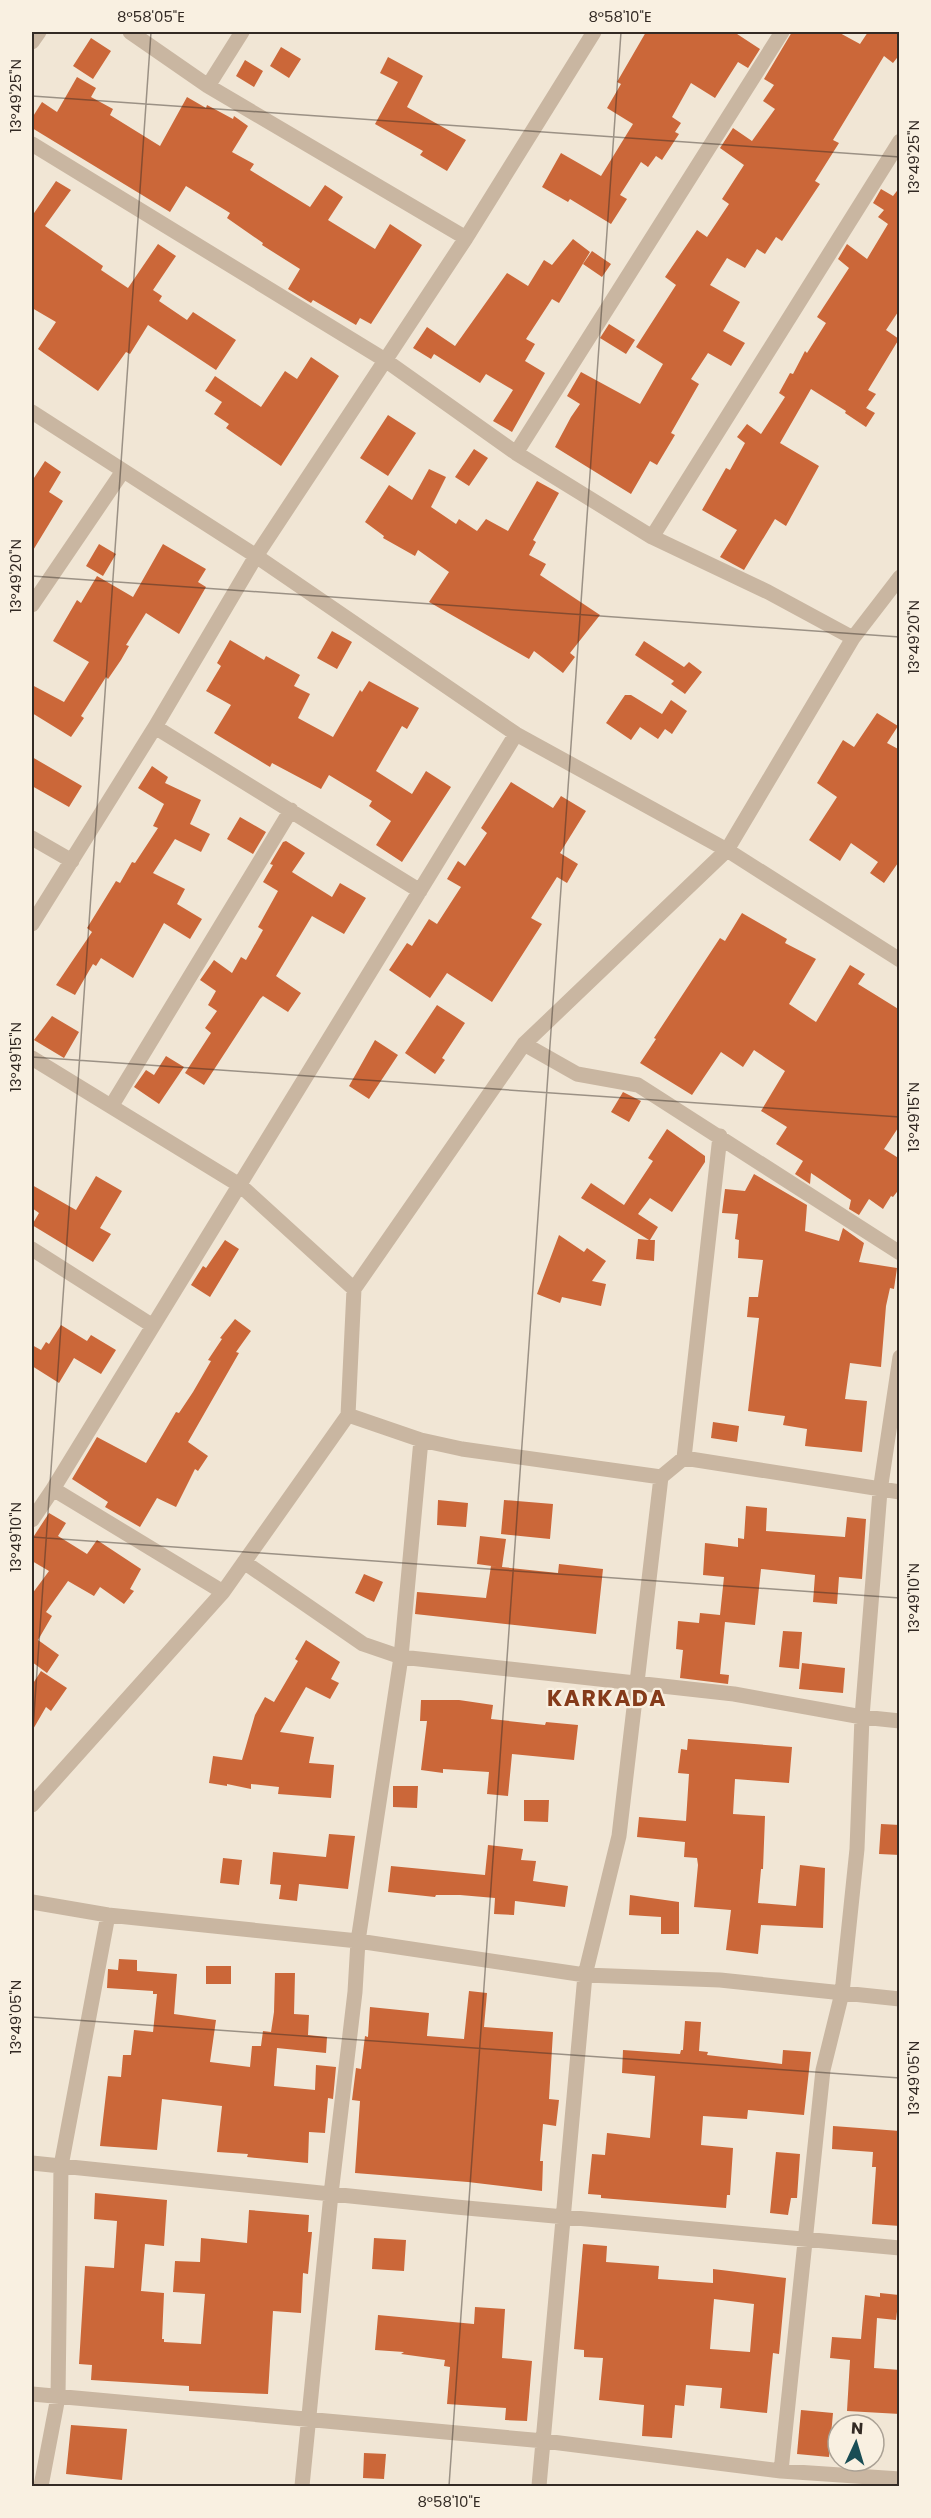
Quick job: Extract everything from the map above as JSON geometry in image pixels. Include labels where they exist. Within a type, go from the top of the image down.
[{"type":"street","points":[[32,42],[39,32]]},
{"type":"street","points":[[130,32],[208,86],[466,238]]},
{"type":"street","points":[[208,86],[242,32]]},
{"type":"street","points":[[32,924],[155,727],[256,556],[466,238],[594,32]]},
{"type":"street","points":[[516,453],[783,32]]},
{"type":"street","points":[[652,537],[900,141]]},
{"type":"street","points":[[32,144],[385,360],[516,453],[652,537],[768,592],[853,638]]},
{"type":"street","points":[[32,412],[256,556],[516,734],[727,850],[900,960]]},
{"type":"street","points":[[32,605],[123,471]]},
{"type":"street","points":[[32,1805],[223,1592],[348,1415],[354,1289],[524,1044],[727,850],[853,638],[899,577]]},
{"type":"street","points":[[155,727],[420,891]]},
{"type":"street","points":[[32,1520],[241,1186],[516,734]]},
{"type":"street","points":[[112,1105],[291,810]]},
{"type":"street","points":[[32,838],[72,861]]},
{"type":"street","points":[[524,1044],[577,1074],[638,1085],[900,1253]]},
{"type":"street","points":[[32,1058],[241,1186],[354,1289]]},
{"type":"street","points":[[539,2487],[585,1975],[619,1836],[661,1477],[684,1458],[720,1136]]},
{"type":"street","points":[[32,1249],[153,1326]]},
{"type":"street","points":[[781,2471],[822,2070],[842,1992],[857,1849],[862,1717],[880,1491],[900,1357]]},
{"type":"street","points":[[348,1415],[421,1440],[462,1449],[661,1477]]},
{"type":"street","points":[[302,2487],[331,2194],[349,2051],[358,1941],[401,1657],[421,1440]]},
{"type":"street","points":[[684,1458],[880,1491],[900,1492]]},
{"type":"street","points":[[53,1489],[223,1592]]},
{"type":"street","points":[[244,1562],[363,1644],[401,1657],[734,1695],[862,1717],[900,1721]]},
{"type":"street","points":[[32,1902],[108,1915],[358,1941],[585,1975],[720,1980],[900,1999]]},
{"type":"street","points":[[41,2487],[58,2397],[61,2166],[108,1915]]},
{"type":"street","points":[[32,2163],[900,2248]]},
{"type":"street","points":[[32,2394],[309,2421],[543,2440],[781,2471],[900,2479]]},
{"type":"building","points":[[646,32],[734,32],[760,49],[748,68],[738,62],[715,98],[691,83],[672,117],[681,123],[675,132],[679,134],[662,160],[656,156],[648,167],[641,162],[620,195],[627,199],[611,224],[570,199],[568,202],[542,187],[561,153],[601,176],[633,124],[607,108],[621,84],[617,82]]},
{"type":"building","points":[[792,32],[838,32],[860,44],[868,32],[899,32],[900,54],[893,63],[884,56],[833,140],[839,143],[815,181],[820,184],[782,241],[776,237],[765,254],[757,249],[745,268],[727,258],[710,285],[740,302],[723,331],[745,343],[731,366],[708,353],[691,379],[699,384],[671,433],[675,435],[657,465],[650,461],[631,494],[555,447],[580,404],[567,396],[581,372],[640,404],[663,364],[636,347],[676,285],[665,277],[697,230],[707,237],[729,204],[722,199],[744,165],[720,148],[733,128],[752,141],[775,109],[763,101],[774,85],[764,79]]},
{"type":"building","points":[[91,38],[111,51],[93,79],[73,66]]},
{"type":"building","points":[[281,47],[301,59],[289,78],[270,66]]},
{"type":"building","points":[[388,57],[423,76],[407,107],[466,140],[447,171],[420,155],[423,151],[375,124],[398,82],[380,73]]},
{"type":"building","points":[[245,60],[263,71],[254,87],[236,76]]},
{"type":"building","points":[[77,77],[96,88],[91,97],[113,109],[110,115],[160,146],[187,97],[233,119],[234,116],[248,126],[232,152],[254,164],[250,170],[310,207],[325,185],[343,197],[328,220],[375,249],[390,224],[422,245],[371,324],[360,318],[356,325],[313,300],[311,303],[288,289],[300,269],[262,245],[263,243],[227,218],[230,213],[186,186],[170,212],[32,128],[32,118],[42,102],[57,112]]},
{"type":"building","points":[[56,181],[71,190],[45,226],[103,266],[101,270],[128,288],[158,244],[176,256],[153,290],[162,296],[159,301],[187,320],[193,312],[236,340],[216,370],[148,325],[130,354],[126,352],[98,391],[38,349],[56,322],[32,308],[32,216]]},
{"type":"building","points":[[900,187],[900,309],[886,330],[899,339],[868,390],[876,394],[866,408],[875,413],[866,427],[811,389],[780,443],[819,466],[786,526],[775,519],[744,570],[720,557],[737,530],[702,510],[726,468],[730,470],[745,443],[737,437],[747,424],[761,434],[785,397],[779,393],[790,373],[793,374],[805,351],[807,353],[826,323],[817,317],[849,268],[838,259],[847,244],[867,259],[888,224],[878,217],[884,210],[873,203],[881,189],[893,196]]},
{"type":"building","points":[[573,239],[590,252],[559,303],[552,299],[526,339],[535,344],[525,361],[545,373],[512,432],[493,421],[513,390],[486,374],[480,383],[434,354],[431,359],[413,348],[427,327],[455,346],[507,273],[528,286],[544,260],[552,265]]},
{"type":"building","points":[[592,251],[611,264],[602,277],[583,264]]},
{"type":"building","points":[[609,324],[635,340],[626,354],[600,338]]},
{"type":"building","points":[[311,357],[339,376],[281,466],[226,428],[229,424],[214,414],[222,402],[205,391],[215,376],[261,407],[285,371],[297,379]]},
{"type":"building","points":[[388,415],[416,433],[388,476],[360,458]]},
{"type":"building","points":[[474,449],[488,458],[469,486],[455,477]]},
{"type":"building","points":[[45,461],[61,472],[49,492],[63,501],[32,552],[32,481]]},
{"type":"building","points":[[429,469],[446,477],[431,507],[456,524],[459,519],[477,531],[486,519],[508,531],[537,481],[559,493],[533,540],[536,542],[529,555],[546,564],[540,575],[600,615],[570,653],[575,657],[563,673],[534,651],[529,659],[429,602],[449,572],[418,550],[415,556],[383,538],[384,536],[365,522],[389,485],[412,500]]},
{"type":"building","points":[[99,544],[116,554],[103,576],[86,566]]},
{"type":"building","points":[[163,544],[206,569],[198,582],[206,587],[179,634],[146,613],[126,645],[129,646],[121,660],[108,679],[106,677],[81,716],[84,718],[71,737],[32,713],[32,685],[64,702],[89,662],[53,641],[77,600],[81,603],[97,576],[133,597]]},
{"type":"building","points":[[332,631],[352,642],[337,669],[317,658]]},
{"type":"building","points":[[230,640],[264,660],[266,656],[300,675],[294,686],[310,694],[298,718],[333,737],[360,690],[362,692],[369,681],[419,708],[407,729],[402,726],[376,771],[412,794],[426,771],[451,787],[402,862],[376,845],[391,821],[369,806],[372,801],[329,775],[321,789],[272,763],[270,767],[214,733],[231,705],[206,691],[221,666],[217,663]]},
{"type":"building","points":[[644,641],[684,667],[689,662],[702,672],[685,694],[671,684],[674,681],[635,655]]},
{"type":"building","points":[[625,695],[631,695],[662,714],[671,700],[687,711],[672,734],[665,729],[658,739],[640,727],[631,740],[606,723]]},
{"type":"building","points":[[877,713],[898,726],[887,743],[900,750],[900,860],[884,883],[870,873],[878,862],[851,843],[840,861],[809,840],[837,797],[817,783],[843,740],[854,747]]},
{"type":"building","points":[[32,757],[82,786],[69,807],[32,786]]},
{"type":"building","points":[[152,766],[168,777],[165,783],[201,800],[190,824],[210,834],[201,852],[175,839],[153,873],[185,889],[177,904],[202,919],[190,939],[164,923],[133,978],[101,958],[96,966],[93,964],[75,995],[56,985],[92,932],[87,928],[116,881],[120,883],[132,862],[135,863],[158,828],[153,826],[164,804],[138,788]]},
{"type":"building","points":[[511,782],[553,808],[561,796],[586,811],[560,853],[578,864],[567,883],[557,877],[531,918],[542,924],[492,1002],[447,973],[430,998],[389,970],[407,943],[412,946],[429,919],[437,924],[461,887],[447,879],[458,861],[465,866],[487,833],[481,828]]},
{"type":"building","points":[[240,817],[266,832],[253,854],[227,839]]},
{"type":"building","points":[[286,841],[305,853],[292,872],[332,897],[340,883],[366,898],[344,934],[312,916],[276,976],[301,993],[288,1012],[263,996],[204,1085],[185,1073],[211,1033],[205,1028],[217,1011],[208,1005],[216,991],[200,980],[214,960],[232,973],[241,957],[246,960],[263,930],[258,927],[278,891],[263,882],[273,865],[270,864],[283,842]]},
{"type":"building","points":[[742,913],[787,939],[785,943],[816,959],[789,1004],[816,1022],[850,965],[865,974],[858,984],[900,1010],[900,1125],[884,1149],[900,1159],[900,1188],[893,1197],[891,1196],[883,1209],[869,1199],[859,1215],[849,1209],[851,1200],[811,1173],[810,1184],[795,1174],[803,1161],[776,1144],[787,1127],[761,1111],[785,1071],[754,1050],[743,1067],[721,1052],[692,1095],[640,1063],[720,938],[725,941]]},
{"type":"building","points":[[437,1005],[465,1023],[442,1058],[445,1060],[435,1074],[405,1053]]},
{"type":"building","points":[[52,1016],[79,1032],[64,1058],[34,1040]]},
{"type":"building","points":[[375,1040],[398,1055],[369,1099],[349,1086]]},
{"type":"building","points":[[166,1056],[184,1067],[159,1104],[134,1087],[146,1070],[154,1075]]},
{"type":"building","points":[[623,1092],[641,1101],[629,1122],[611,1112]]},
{"type":"building","points":[[667,1129],[705,1156],[705,1162],[672,1212],[650,1198],[638,1214],[658,1227],[650,1240],[655,1240],[654,1261],[636,1259],[638,1239],[649,1240],[581,1198],[591,1183],[624,1205],[653,1161],[648,1158]]},
{"type":"building","points":[[754,1174],[807,1205],[805,1231],[839,1241],[843,1228],[864,1243],[859,1262],[897,1268],[894,1289],[890,1288],[886,1306],[881,1367],[850,1363],[845,1399],[867,1401],[862,1452],[805,1446],[807,1429],[783,1425],[785,1416],[748,1411],[759,1318],[747,1317],[749,1297],[758,1297],[763,1260],[738,1258],[739,1240],[735,1239],[738,1214],[722,1213],[725,1189],[745,1191]]},
{"type":"building","points":[[96,1176],[122,1191],[100,1228],[111,1234],[93,1262],[32,1225],[39,1213],[32,1208],[32,1185],[76,1210]]},
{"type":"building","points":[[559,1235],[584,1252],[587,1248],[606,1261],[592,1281],[606,1284],[601,1306],[562,1297],[560,1303],[537,1294]]},
{"type":"building","points":[[225,1240],[239,1249],[210,1297],[191,1285],[203,1266],[206,1268]]},
{"type":"building","points":[[235,1319],[251,1331],[236,1352],[239,1353],[188,1442],[208,1456],[198,1471],[195,1469],[176,1507],[157,1498],[140,1527],[105,1507],[108,1502],[72,1479],[97,1437],[146,1463],[176,1412],[179,1413],[193,1392],[211,1361],[208,1360],[222,1339],[220,1338]]},
{"type":"building","points":[[61,1325],[87,1341],[91,1335],[116,1350],[101,1374],[74,1358],[59,1383],[32,1366],[32,1345],[41,1350],[46,1342],[49,1344]]},
{"type":"building","points":[[713,1422],[739,1426],[737,1442],[711,1438]]},
{"type":"building","points":[[438,1500],[468,1503],[466,1527],[437,1525]]},
{"type":"building","points":[[504,1500],[553,1504],[550,1539],[501,1534]]},
{"type":"building","points":[[746,1506],[767,1508],[766,1531],[845,1537],[847,1517],[866,1519],[862,1579],[839,1577],[837,1604],[813,1602],[815,1575],[761,1569],[755,1625],[725,1622],[720,1674],[729,1675],[728,1684],[680,1678],[683,1650],[676,1649],[678,1621],[699,1623],[700,1613],[720,1615],[724,1577],[703,1575],[705,1543],[738,1547],[738,1538],[744,1539]]},
{"type":"building","points":[[49,1513],[66,1523],[58,1536],[87,1554],[97,1540],[141,1569],[130,1589],[134,1591],[124,1604],[100,1587],[94,1596],[68,1581],[46,1612],[52,1616],[38,1640],[59,1655],[47,1673],[32,1662],[32,1594],[49,1571],[32,1561],[32,1539]]},
{"type":"building","points":[[480,1536],[506,1539],[502,1567],[558,1573],[559,1564],[603,1569],[596,1634],[415,1614],[417,1592],[486,1598],[491,1566],[499,1567],[477,1564]]},
{"type":"building","points":[[364,1574],[383,1582],[374,1602],[355,1593]]},
{"type":"building","points":[[783,1631],[802,1632],[799,1669],[779,1667]]},
{"type":"building","points":[[306,1640],[340,1662],[331,1679],[339,1683],[330,1699],[306,1687],[280,1732],[314,1737],[309,1763],[334,1765],[331,1798],[278,1794],[279,1787],[251,1784],[251,1789],[209,1783],[213,1756],[242,1760],[255,1715],[265,1697],[274,1702],[298,1661],[295,1659]]},
{"type":"building","points":[[802,1663],[845,1668],[843,1693],[799,1689]]},
{"type":"building","points":[[41,1671],[67,1688],[51,1711],[46,1707],[32,1731],[32,1685]]},
{"type":"building","points":[[421,1700],[459,1700],[493,1705],[491,1719],[545,1725],[546,1722],[578,1725],[574,1760],[512,1754],[508,1796],[487,1794],[489,1772],[443,1769],[443,1773],[421,1770],[427,1721],[420,1721]]},
{"type":"building","points":[[688,1739],[792,1747],[789,1783],[735,1779],[733,1814],[765,1816],[763,1869],[761,1869],[758,1903],[796,1906],[800,1865],[825,1868],[823,1928],[761,1925],[758,1954],[726,1950],[731,1910],[694,1907],[698,1865],[697,1858],[684,1857],[685,1842],[637,1837],[639,1817],[686,1821],[689,1774],[678,1773],[681,1749],[687,1750]]},
{"type":"building","points":[[393,1786],[418,1786],[417,1808],[393,1807]]},
{"type":"building","points":[[524,1800],[549,1800],[548,1822],[524,1821]]},
{"type":"building","points":[[881,1824],[900,1825],[900,1855],[879,1854]]},
{"type":"building","points":[[329,1834],[355,1836],[348,1889],[299,1884],[297,1901],[279,1899],[281,1885],[270,1884],[273,1852],[326,1857]]},
{"type":"building","points":[[488,1845],[523,1849],[521,1860],[536,1861],[533,1881],[568,1886],[565,1907],[515,1901],[514,1915],[494,1914],[495,1898],[460,1895],[436,1895],[435,1897],[388,1892],[391,1866],[485,1875]]},
{"type":"building","points":[[223,1858],[242,1860],[239,1885],[220,1883]]},
{"type":"building","points":[[630,1895],[679,1902],[679,1934],[661,1934],[661,1917],[629,1915]]},
{"type":"building","points":[[119,1959],[137,1960],[137,1971],[177,1974],[174,2014],[216,2020],[210,2062],[250,2067],[252,2046],[261,2046],[263,2031],[271,2032],[275,1973],[295,1973],[294,2014],[309,2015],[308,2035],[327,2037],[326,2053],[277,2048],[274,2086],[315,2090],[316,2065],[336,2067],[333,2099],[328,2098],[325,2133],[309,2132],[308,2163],[217,2152],[222,2106],[162,2099],[157,2150],[100,2146],[108,2076],[121,2077],[123,2055],[131,2055],[134,2030],[153,2032],[157,1994],[153,1994],[153,1991],[107,1988],[108,1969],[118,1970]]},
{"type":"building","points":[[206,1966],[231,1966],[231,1984],[206,1984]]},
{"type":"building","points":[[469,1991],[487,1993],[484,2027],[553,2032],[549,2099],[559,2100],[556,2126],[543,2124],[540,2161],[543,2161],[542,2191],[468,2182],[355,2173],[360,2101],[352,2100],[356,2068],[361,2069],[365,2036],[368,2037],[370,2007],[429,2013],[427,2036],[464,2039]]},
{"type":"building","points":[[685,2021],[701,2022],[699,2051],[708,2052],[707,2055],[782,2064],[783,2050],[811,2052],[804,2115],[748,2110],[747,2119],[703,2116],[701,2145],[733,2148],[730,2195],[727,2195],[726,2208],[601,2198],[601,2195],[588,2194],[592,2154],[605,2155],[607,2133],[650,2138],[655,2076],[622,2073],[623,2050],[680,2054],[683,2050]]},
{"type":"building","points":[[833,2126],[900,2131],[900,2226],[872,2224],[876,2167],[872,2167],[873,2152],[832,2149]]},
{"type":"building","points":[[776,2152],[800,2154],[797,2198],[791,2198],[788,2215],[770,2213]]},
{"type":"building","points":[[95,2193],[167,2200],[164,2246],[145,2244],[141,2291],[164,2293],[162,2339],[164,2342],[201,2344],[205,2294],[173,2292],[175,2261],[200,2262],[201,2238],[247,2243],[249,2210],[309,2215],[308,2232],[312,2232],[308,2274],[303,2273],[301,2313],[273,2311],[268,2394],[189,2391],[189,2386],[91,2380],[92,2365],[79,2364],[85,2266],[114,2268],[117,2221],[94,2219]]},
{"type":"building","points":[[374,2238],[406,2240],[404,2271],[372,2269]]},
{"type":"building","points":[[583,2244],[607,2246],[606,2262],[659,2266],[658,2279],[713,2283],[713,2269],[786,2278],[779,2354],[773,2353],[767,2413],[720,2408],[722,2388],[686,2385],[684,2406],[675,2405],[672,2438],[642,2436],[644,2405],[599,2400],[603,2358],[584,2357],[584,2350],[574,2349]],"holes":[[[714,2299],[754,2304],[750,2352],[710,2349]]]},
{"type":"building","points":[[880,2293],[899,2295],[896,2320],[877,2318],[874,2368],[900,2370],[900,2414],[847,2411],[850,2360],[830,2358],[832,2337],[861,2339],[865,2295],[880,2297]]},
{"type":"building","points":[[475,2307],[505,2309],[502,2358],[532,2361],[527,2421],[505,2420],[506,2408],[447,2404],[450,2367],[444,2366],[445,2360],[401,2354],[404,2352],[375,2350],[378,2315],[474,2324]]},
{"type":"building","points":[[801,2410],[833,2413],[826,2413],[826,2457],[797,2454]]},
{"type":"building","points":[[71,2425],[127,2429],[122,2480],[66,2474]]},
{"type":"building","points":[[364,2453],[386,2454],[384,2479],[363,2478]]},
{"type":"district","name":"KARKADA","points":[[607,1698]]}]
